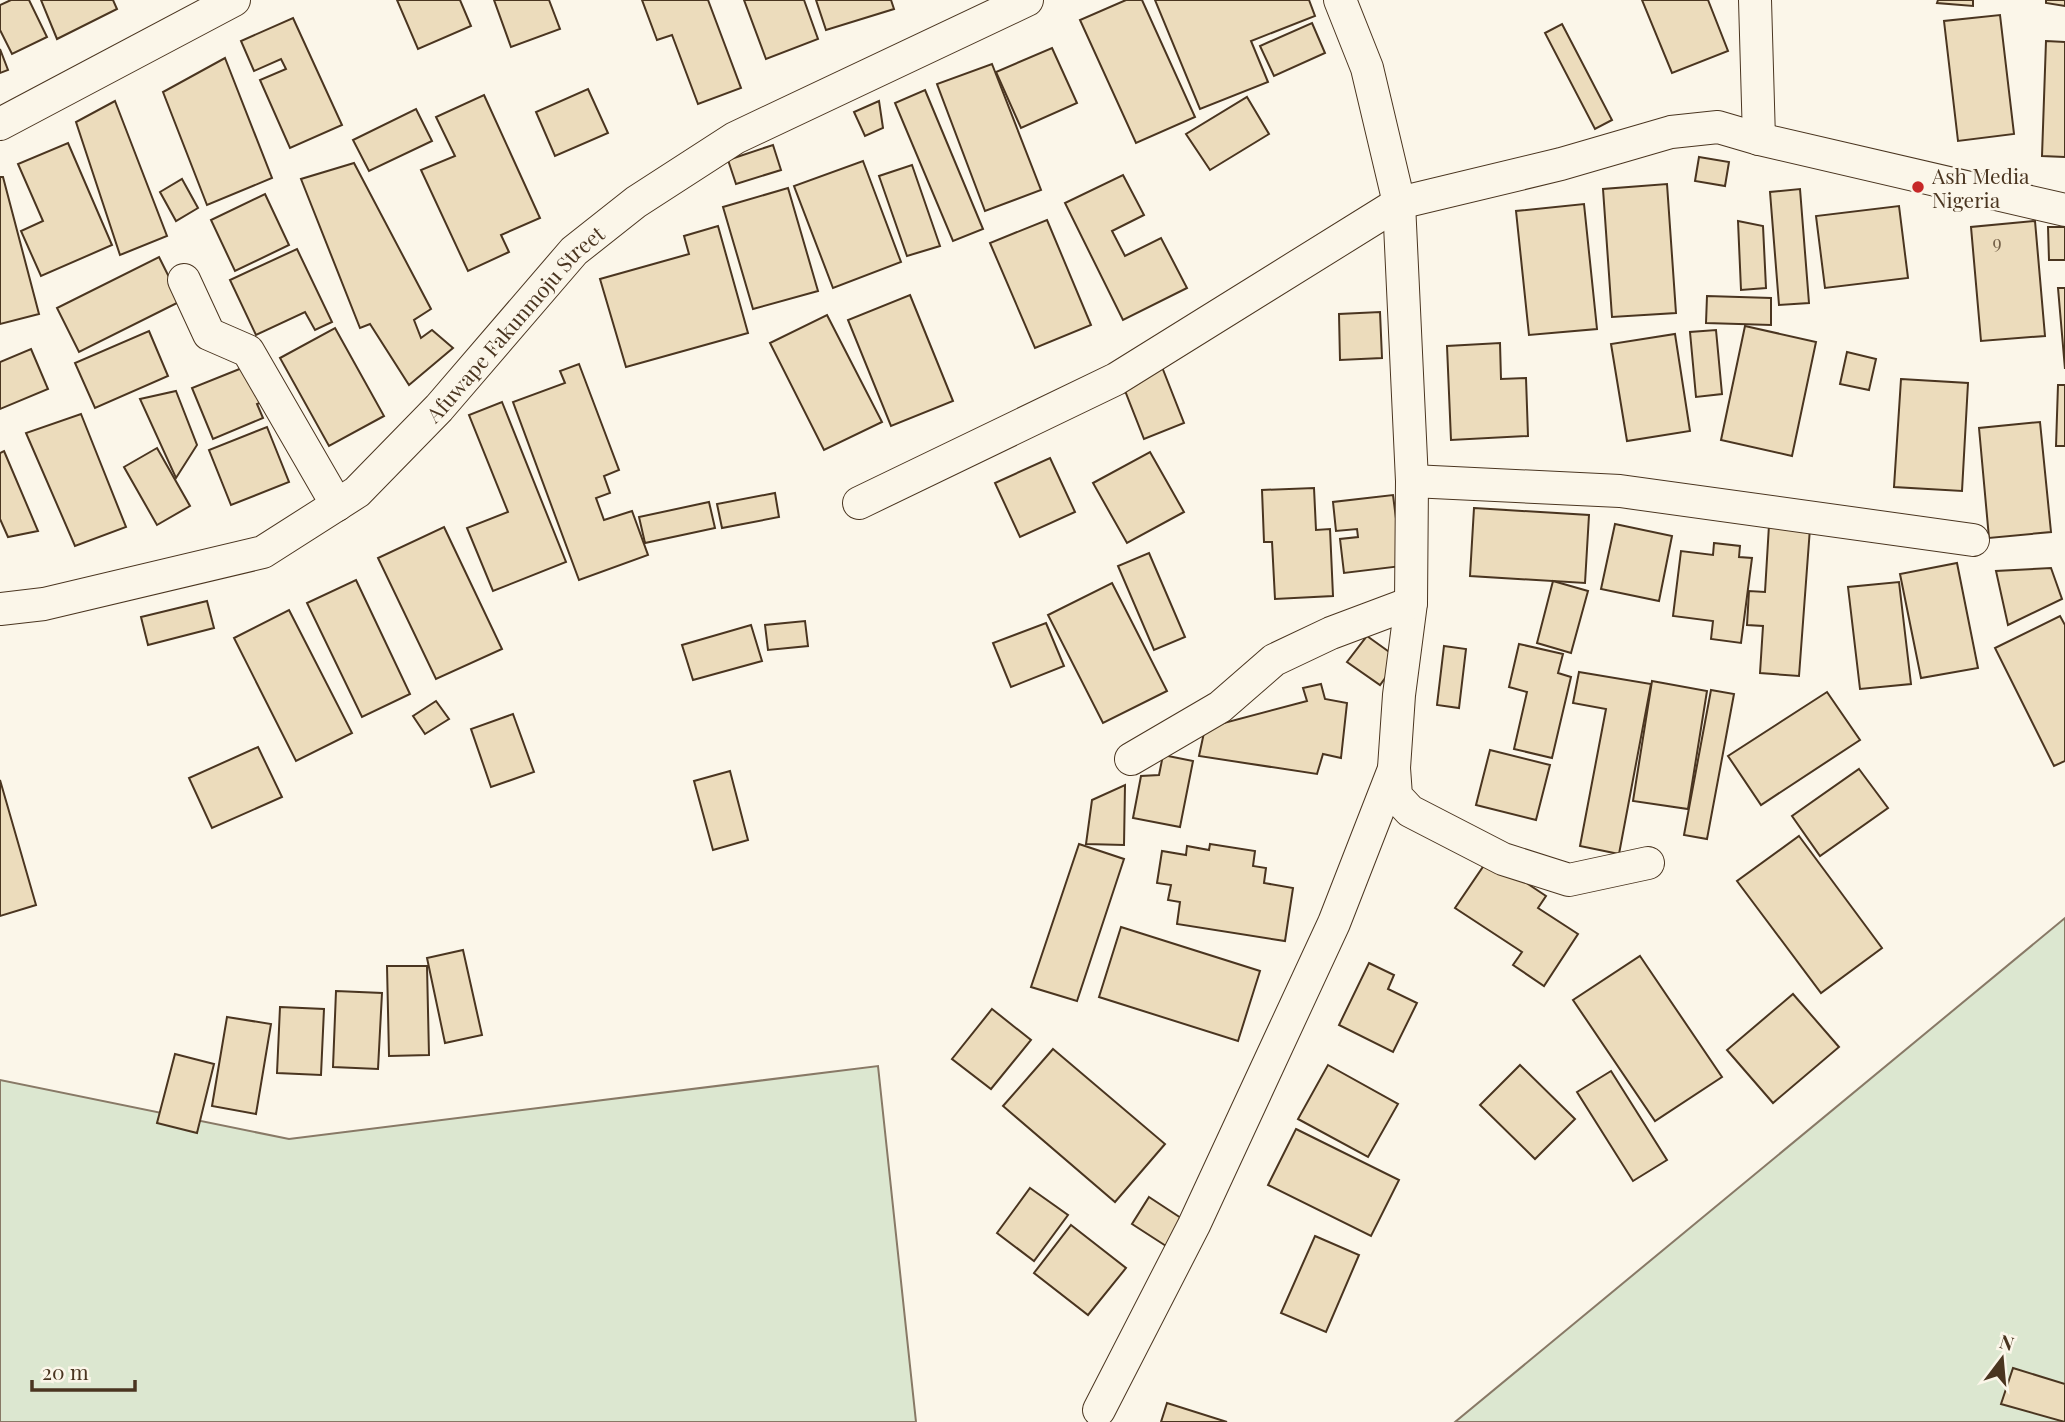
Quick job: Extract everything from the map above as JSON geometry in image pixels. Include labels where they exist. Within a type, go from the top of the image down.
[{"type":"street","points":[[0,124],[234,0]]},
{"type":"street","name":"Afuwape Fakunmoju Street","points":[[0,609],[44,604],[263,552],[358,492],[439,408],[574,251],[636,202],[735,138],[1027,0]]},
{"type":"street","points":[[1340,0],[1367,68],[1399,203],[1412,481],[1411,603],[1399,695],[1394,768],[1396,796],[1410,811],[1503,859],[1569,880],[1648,863]]},
{"type":"street","points":[[1755,0],[1759,139]]},
{"type":"street","points":[[859,503],[1116,379],[1399,203],[1561,163],[1671,132],[1718,127],[1759,139],[2065,210]]},
{"type":"street","points":[[184,280],[209,334],[248,351],[337,505]]},
{"type":"street","points":[[1412,481],[1620,491],[1973,540]]},
{"type":"street","points":[[1131,759],[1220,707],[1274,660],[1331,633],[1411,603]]},
{"type":"street","points":[[1099,1410],[1194,1225],[1328,935],[1394,768]]},
{"type":"green space","points":[[2065,918],[2065,1422],[1455,1422]]},
{"type":"green space","points":[[878,1066],[916,1422],[0,1422],[0,1080],[289,1139]]},
{"type":"building","points":[[11,0],[29,0],[47,37],[12,54],[0,30],[0,5]]},
{"type":"building","points":[[41,0],[113,0],[117,9],[57,39]]},
{"type":"building","points":[[397,0],[460,0],[471,26],[418,49]]},
{"type":"building","points":[[494,0],[549,0],[560,29],[511,47]]},
{"type":"building","points":[[642,0],[708,0],[741,88],[698,104],[672,35],[657,40]]},
{"type":"building","points":[[744,0],[804,0],[818,39],[766,59]]},
{"type":"building","points":[[816,0],[891,0],[894,9],[826,30]]},
{"type":"building","points":[[1126,0],[1142,0],[1195,117],[1136,143],[1080,20]]},
{"type":"building","points":[[1155,0],[1309,0],[1315,16],[1251,41],[1268,82],[1200,109]]},
{"type":"building","points":[[1642,0],[1708,0],[1728,51],[1672,73]]},
{"type":"building","points":[[1938,0],[1973,0],[1973,6],[1937,3]]},
{"type":"building","points":[[2046,0],[2065,0],[2065,6],[2046,3]]},
{"type":"building","points":[[2000,15],[2014,134],[1958,141],[1944,21]]},
{"type":"building","points":[[293,18],[342,125],[290,148],[260,80],[286,69],[281,59],[254,71],[241,41]]},
{"type":"building","points":[[1312,23],[1325,53],[1274,76],[1260,46]]},
{"type":"building","points":[[1562,24],[1612,120],[1595,129],[1545,33]]},
{"type":"building","points":[[2046,41],[2065,42],[2065,157],[2042,156]]},
{"type":"building","points":[[1052,48],[1077,103],[1021,128],[996,72]]},
{"type":"building","points":[[0,49],[8,70],[0,73]]},
{"type":"building","points":[[225,58],[272,178],[207,205],[163,92]]},
{"type":"building","points":[[992,64],[1041,190],[985,211],[937,84]]},
{"type":"building","points":[[588,89],[608,133],[555,156],[536,112]]},
{"type":"building","points":[[925,90],[983,229],[953,241],[895,103]]},
{"type":"building","points":[[484,95],[540,218],[501,235],[509,252],[468,271],[421,170],[455,156],[436,117]]},
{"type":"building","points":[[1247,97],[1269,134],[1210,170],[1186,134]]},
{"type":"building","points":[[115,101],[167,236],[120,255],[76,122]]},
{"type":"building","points":[[879,101],[883,128],[865,136],[854,112]]},
{"type":"building","points":[[416,109],[432,141],[369,171],[353,140]]},
{"type":"building","points":[[68,143],[112,245],[41,276],[21,231],[43,221],[18,164]]},
{"type":"building","points":[[773,145],[781,170],[736,184],[728,160]]},
{"type":"building","points":[[1699,157],[1729,162],[1725,186],[1695,181]]},
{"type":"building","points":[[863,161],[901,262],[833,288],[794,186]]},
{"type":"building","points":[[354,163],[431,309],[414,320],[421,338],[432,330],[453,348],[409,385],[370,324],[360,328],[301,179]]},
{"type":"building","points":[[912,165],[940,246],[907,256],[879,176]]},
{"type":"building","points":[[1123,175],[1144,215],[1112,231],[1125,256],[1161,238],[1187,288],[1123,320],[1065,203]]},
{"type":"building","points":[[0,177],[3,177],[39,314],[0,324]]},
{"type":"building","points":[[182,179],[198,208],[176,221],[160,192]]},
{"type":"building","points":[[1667,184],[1676,313],[1612,317],[1603,189]]},
{"type":"building","points":[[788,188],[818,291],[753,309],[723,207]]},
{"type":"building","points":[[1800,189],[1809,303],[1779,305],[1770,192]]},
{"type":"building","points":[[265,194],[289,245],[235,271],[211,220]]},
{"type":"building","points":[[1584,204],[1597,329],[1529,335],[1516,211]]},
{"type":"building","points":[[1899,206],[1908,278],[1825,288],[1816,216]]},
{"type":"building","points":[[1047,220],[1091,325],[1035,348],[990,243]]},
{"type":"building","points":[[1738,221],[1763,226],[1766,288],[1741,290]]},
{"type":"building","points":[[2035,221],[2045,336],[1981,341],[1971,227]]},
{"type":"building","points":[[718,226],[748,333],[626,367],[600,279],[689,254],[684,236]]},
{"type":"building","points":[[2048,227],[2065,227],[2065,260],[2049,260]]},
{"type":"building","points":[[297,249],[332,322],[315,330],[305,312],[256,335],[230,280]]},
{"type":"building","points":[[159,257],[181,301],[79,352],[57,308]]},
{"type":"building","points":[[2058,288],[2065,288],[2065,369]]},
{"type":"building","points":[[910,295],[953,401],[891,426],[848,320]]},
{"type":"building","points":[[1707,296],[1771,298],[1771,325],[1706,323]]},
{"type":"building","points":[[1380,312],[1382,358],[1340,360],[1339,314]]},
{"type":"building","points":[[827,315],[882,422],[824,450],[770,343]]},
{"type":"building","points":[[1745,326],[1816,342],[1792,456],[1721,440]]},
{"type":"building","points":[[335,328],[384,416],[329,446],[280,358]]},
{"type":"building","points":[[1716,330],[1722,394],[1696,397],[1690,332]]},
{"type":"building","points":[[149,331],[168,376],[95,408],[75,363]]},
{"type":"building","points":[[1675,334],[1690,431],[1627,441],[1611,344]]},
{"type":"building","points":[[1500,343],[1501,379],[1526,378],[1528,436],[1451,440],[1447,346]]},
{"type":"building","points":[[31,349],[48,389],[0,409],[0,362]]},
{"type":"building","points":[[1847,352],[1876,359],[1869,390],[1840,384]]},
{"type":"building","points":[[579,364],[619,470],[604,476],[610,493],[596,498],[604,520],[632,511],[648,555],[579,580],[513,402],[565,383],[560,371]]},
{"type":"building","points":[[1162,367],[1184,423],[1144,439],[1122,383]]},
{"type":"building","points":[[242,368],[269,399],[257,404],[263,418],[213,439],[192,388]]},
{"type":"building","points":[[1901,379],[1968,383],[1962,491],[1894,487]]},
{"type":"building","points":[[2058,385],[2065,385],[2065,446],[2056,446]]},
{"type":"building","points":[[176,391],[197,445],[176,478],[140,399]]},
{"type":"building","points":[[502,402],[566,562],[493,591],[467,528],[508,512],[469,415]]},
{"type":"building","points":[[81,414],[126,527],[75,546],[26,433]]},
{"type":"building","points":[[2040,422],[2051,532],[1989,538],[1979,428]]},
{"type":"building","points":[[267,427],[289,482],[231,505],[209,450]]},
{"type":"building","points":[[157,448],[190,506],[157,525],[124,467]]},
{"type":"building","points":[[4,451],[38,531],[8,537],[0,519],[0,453]]},
{"type":"building","points":[[1150,452],[1184,512],[1127,543],[1093,483]]},
{"type":"building","points":[[1050,458],[1075,512],[1020,537],[995,483]]},
{"type":"building","points":[[1314,488],[1316,530],[1330,529],[1333,596],[1275,599],[1272,542],[1264,542],[1262,490]]},
{"type":"building","points":[[775,493],[779,517],[722,528],[717,504]]},
{"type":"building","points":[[1393,495],[1402,566],[1344,573],[1340,539],[1358,537],[1357,529],[1336,531],[1333,502]]},
{"type":"building","points":[[709,502],[715,528],[645,543],[639,517]]},
{"type":"building","points":[[1474,508],[1589,515],[1585,583],[1470,576]]},
{"type":"building","points":[[1615,524],[1672,536],[1659,601],[1601,589]]},
{"type":"building","points":[[1769,525],[1810,528],[1799,676],[1760,673],[1763,626],[1747,625],[1749,591],[1765,592]]},
{"type":"building","points":[[444,527],[502,649],[436,679],[378,558]]},
{"type":"building","points":[[1714,543],[1740,546],[1739,557],[1752,558],[1741,643],[1711,639],[1713,621],[1673,616],[1681,551],[1713,555]]},
{"type":"building","points":[[1149,553],[1185,637],[1154,650],[1118,566]]},
{"type":"building","points":[[1957,563],[1978,668],[1921,678],[1900,574]]},
{"type":"building","points":[[2051,568],[2062,599],[2008,625],[1996,571]]},
{"type":"building","points":[[356,580],[410,694],[362,717],[307,603]]},
{"type":"building","points":[[1553,581],[1588,591],[1571,653],[1537,643]]},
{"type":"building","points":[[1899,582],[1911,684],[1860,689],[1848,587]]},
{"type":"building","points":[[1112,583],[1167,691],[1103,723],[1048,615]]},
{"type":"building","points":[[207,601],[214,628],[148,645],[141,617]]},
{"type":"building","points":[[289,610],[352,733],[296,761],[234,638]]},
{"type":"building","points":[[2060,616],[2065,625],[2065,761],[2054,766],[1995,648]]},
{"type":"building","points":[[805,621],[808,646],[768,650],[765,625]]},
{"type":"building","points":[[1046,623],[1064,666],[1011,687],[993,643]]},
{"type":"building","points":[[751,625],[762,661],[693,680],[682,645]]},
{"type":"building","points":[[1367,636],[1399,659],[1380,685],[1347,662]]},
{"type":"building","points":[[1519,644],[1563,654],[1558,673],[1571,677],[1552,758],[1514,749],[1527,692],[1509,687]]},
{"type":"building","points":[[1444,646],[1466,649],[1459,708],[1437,705]]},
{"type":"building","points":[[1579,672],[1651,684],[1619,854],[1580,846],[1606,709],[1573,703]]},
{"type":"building","points":[[1652,681],[1707,691],[1688,809],[1633,801]]},
{"type":"building","points":[[1321,684],[1325,699],[1347,703],[1341,758],[1323,754],[1317,774],[1199,756],[1205,728],[1307,701],[1303,688]]},
{"type":"building","points":[[1711,690],[1734,694],[1707,839],[1684,835]]},
{"type":"building","points":[[1827,692],[1860,740],[1761,805],[1728,756]]},
{"type":"building","points":[[436,701],[449,719],[425,734],[413,716]]},
{"type":"building","points":[[513,714],[534,772],[491,787],[471,729]]},
{"type":"building","points":[[258,747],[282,797],[212,828],[189,778]]},
{"type":"building","points":[[1490,750],[1550,765],[1536,820],[1476,805]]},
{"type":"building","points":[[1163,755],[1193,761],[1180,827],[1133,818],[1141,776],[1159,775]]},
{"type":"building","points":[[1859,769],[1888,808],[1820,856],[1792,816]]},
{"type":"building","points":[[730,771],[748,840],[713,850],[694,781]]},
{"type":"building","points":[[0,780],[36,905],[0,916]]},
{"type":"building","points":[[1125,785],[1124,845],[1086,844],[1092,800]]},
{"type":"building","points":[[1799,836],[1882,948],[1821,993],[1737,881]]},
{"type":"building","points":[[1079,844],[1124,859],[1077,1001],[1031,987]]},
{"type":"building","points":[[1210,844],[1255,851],[1253,866],[1266,868],[1264,883],[1293,888],[1285,941],[1177,924],[1180,902],[1168,900],[1171,885],[1157,883],[1162,851],[1186,855],[1187,846],[1209,850]]},
{"type":"building","points":[[1489,858],[1546,896],[1538,908],[1578,934],[1544,986],[1513,965],[1522,952],[1455,908]]},
{"type":"building","points":[[1121,927],[1260,971],[1238,1041],[1099,997]]},
{"type":"building","points":[[463,950],[482,1035],[445,1043],[427,958]]},
{"type":"building","points":[[1640,956],[1722,1077],[1655,1121],[1573,1000]]},
{"type":"building","points":[[1369,963],[1394,975],[1388,989],[1417,1003],[1393,1052],[1339,1025]]},
{"type":"building","points":[[387,966],[427,966],[429,1055],[389,1056]]},
{"type":"building","points":[[336,991],[382,993],[378,1069],[333,1067]]},
{"type":"building","points":[[1793,994],[1839,1047],[1773,1103],[1727,1050]]},
{"type":"building","points":[[280,1007],[324,1009],[321,1075],[277,1073]]},
{"type":"building","points":[[992,1009],[1031,1040],[991,1089],[952,1059]]},
{"type":"building","points":[[227,1017],[271,1024],[256,1114],[212,1106]]},
{"type":"building","points":[[1053,1049],[1165,1144],[1115,1202],[1003,1106]]},
{"type":"building","points":[[175,1054],[214,1064],[197,1133],[157,1123]]},
{"type":"building","points":[[1328,1065],[1398,1104],[1368,1157],[1298,1119]]},
{"type":"building","points":[[1520,1065],[1575,1119],[1535,1159],[1480,1105]]},
{"type":"building","points":[[1611,1071],[1667,1160],[1633,1181],[1577,1092]]},
{"type":"building","points":[[1296,1129],[1399,1180],[1371,1236],[1268,1185]]},
{"type":"building","points":[[1030,1188],[1068,1215],[1034,1261],[997,1233]]},
{"type":"building","points":[[1149,1197],[1184,1220],[1166,1246],[1132,1224]]},
{"type":"building","points":[[1071,1225],[1126,1268],[1088,1315],[1034,1273]]},
{"type":"building","points":[[1315,1236],[1359,1255],[1326,1332],[1281,1313]]},
{"type":"building","points":[[2013,1368],[2065,1384],[2065,1422],[2001,1404]]},
{"type":"building","points":[[1167,1403],[1227,1422],[1161,1422]]},
{"type":"place","name":"Ash Media Nigeria","points":[[1918,187]]}]
